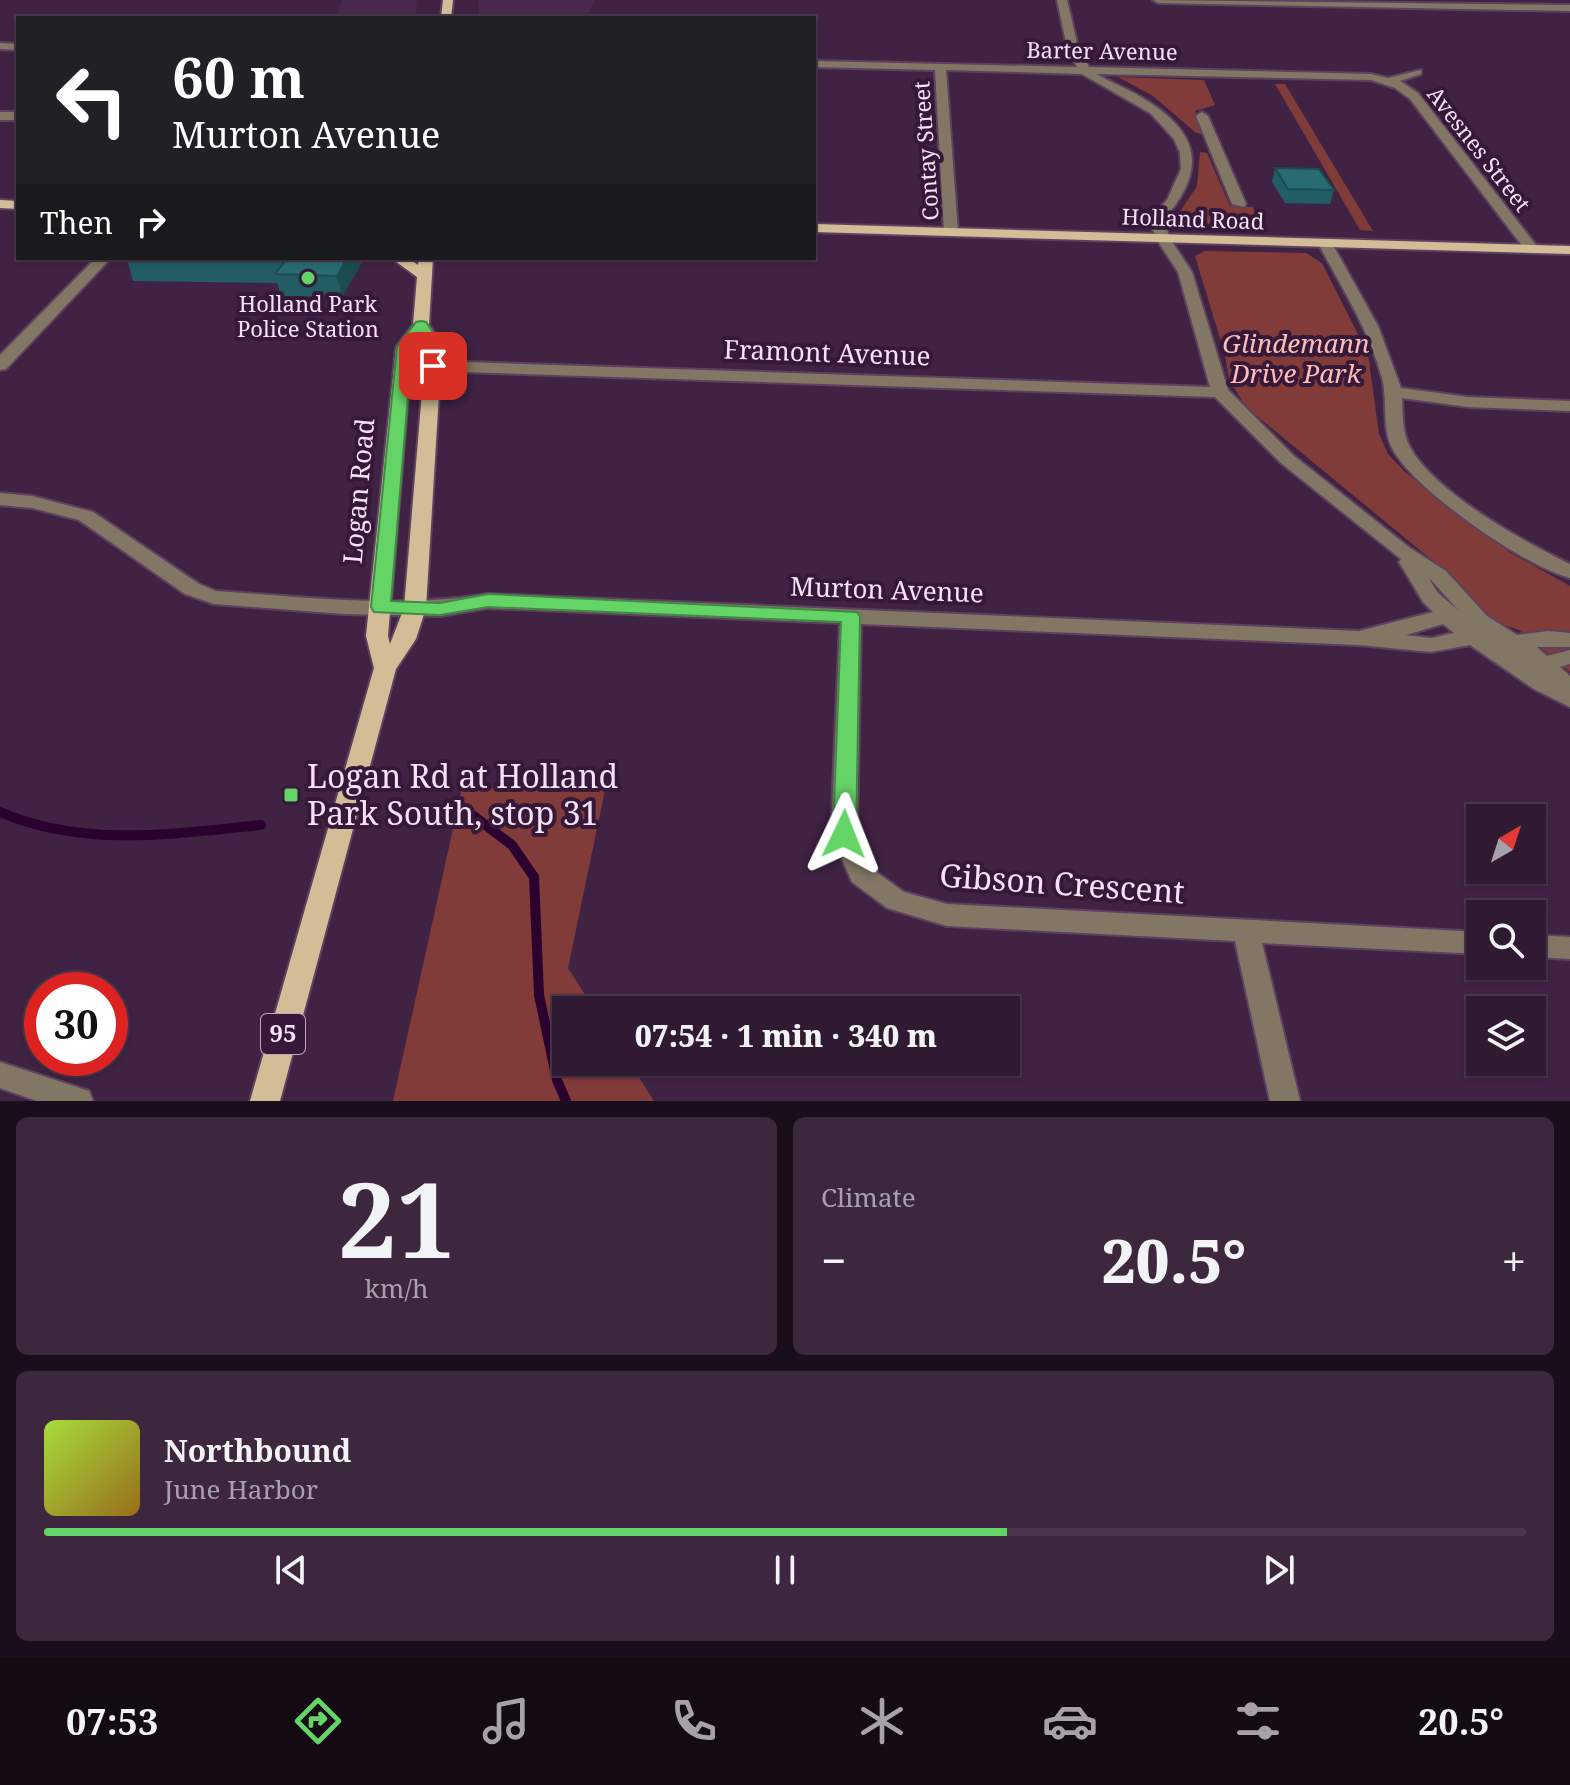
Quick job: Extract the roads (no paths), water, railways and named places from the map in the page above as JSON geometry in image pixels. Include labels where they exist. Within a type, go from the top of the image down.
[{"type":"main road","name":"Holland Road","points":[[816,228],[1570,250]]},
{"type":"main road","points":[[401,260],[424,275]]},
{"type":"main road","name":"Logan Road","points":[[385,668],[377,636],[404,347],[421,325],[426,260]]},
{"type":"main road","name":"Logan Road","points":[[265,1101],[385,668],[405,639],[415,608],[434,344],[421,325]]},
{"type":"street","points":[[1062,0],[1079,62],[1086,71],[1146,105],[1165,120],[1185,145],[1188,174],[1172,204],[1156,220],[1164,240],[1185,272],[1220,392],[1287,459],[1403,552],[1439,576],[1476,629]]},
{"type":"street","points":[[1158,0],[1564,8]]},
{"type":"street","name":"Barter Avenue","points":[[816,64],[1371,77],[1389,81]]},
{"type":"street","name":"Contay Street","points":[[940,67],[951,232]]},
{"type":"street","points":[[1389,81],[1417,72]]},
{"type":"street","name":"Avesnes Street","points":[[1389,81],[1405,87],[1414,96],[1532,249]]},
{"type":"street","points":[[1202,116],[1239,204]]},
{"type":"street","points":[[1185,145],[1214,145]]},
{"type":"street","points":[[1326,245],[1377,337],[1392,392],[1396,436],[1415,467],[1507,538],[1570,572]]},
{"type":"street","points":[[0,365],[102,260]]},
{"type":"street","name":"Framont Avenue","points":[[433,366],[1220,392]]},
{"type":"street","points":[[1392,392],[1475,403],[1570,406]]},
{"type":"street","name":"Murton Avenue","points":[[0,499],[32,502],[86,516],[201,593],[228,599],[440,609],[488,601],[1359,638],[1431,645],[1476,629]]},
{"type":"street","points":[[1403,552],[1430,597],[1447,615],[1544,664],[1570,689]]},
{"type":"street","name":"Murton Avenue","points":[[1359,638],[1408,628],[1447,615]]},
{"type":"street","name":"Gibson Crescent","points":[[851,617],[844,834],[861,875],[896,900],[947,915],[1466,942]]},
{"type":"street","points":[[1512,650],[1548,638],[1570,640]]},
{"type":"street","points":[[1512,650],[1542,684],[1570,699]]},
{"type":"street","points":[[1544,664],[1570,657]]},
{"type":"street","points":[[1246,930],[1285,1101]]},
{"type":"street","points":[[1546,947],[1570,948]]},
{"type":"street","points":[[0,1075],[78,1101]]},
{"type":"waterway","points":[[0,812],[32,823],[96,834],[162,834],[261,825]]},
{"type":"waterway","points":[[471,814],[512,845],[534,877],[539,995],[557,1080],[566,1101]]},
{"type":"place","name":"Holland Park Police Station","points":[[308,278]]},
{"type":"place","name":"Logan Rd at Holland Park South, stop 31","points":[[291,795]]},
{"type":"park label","name":"Glindemann Drive Park","points":[[1296,359]]}]
